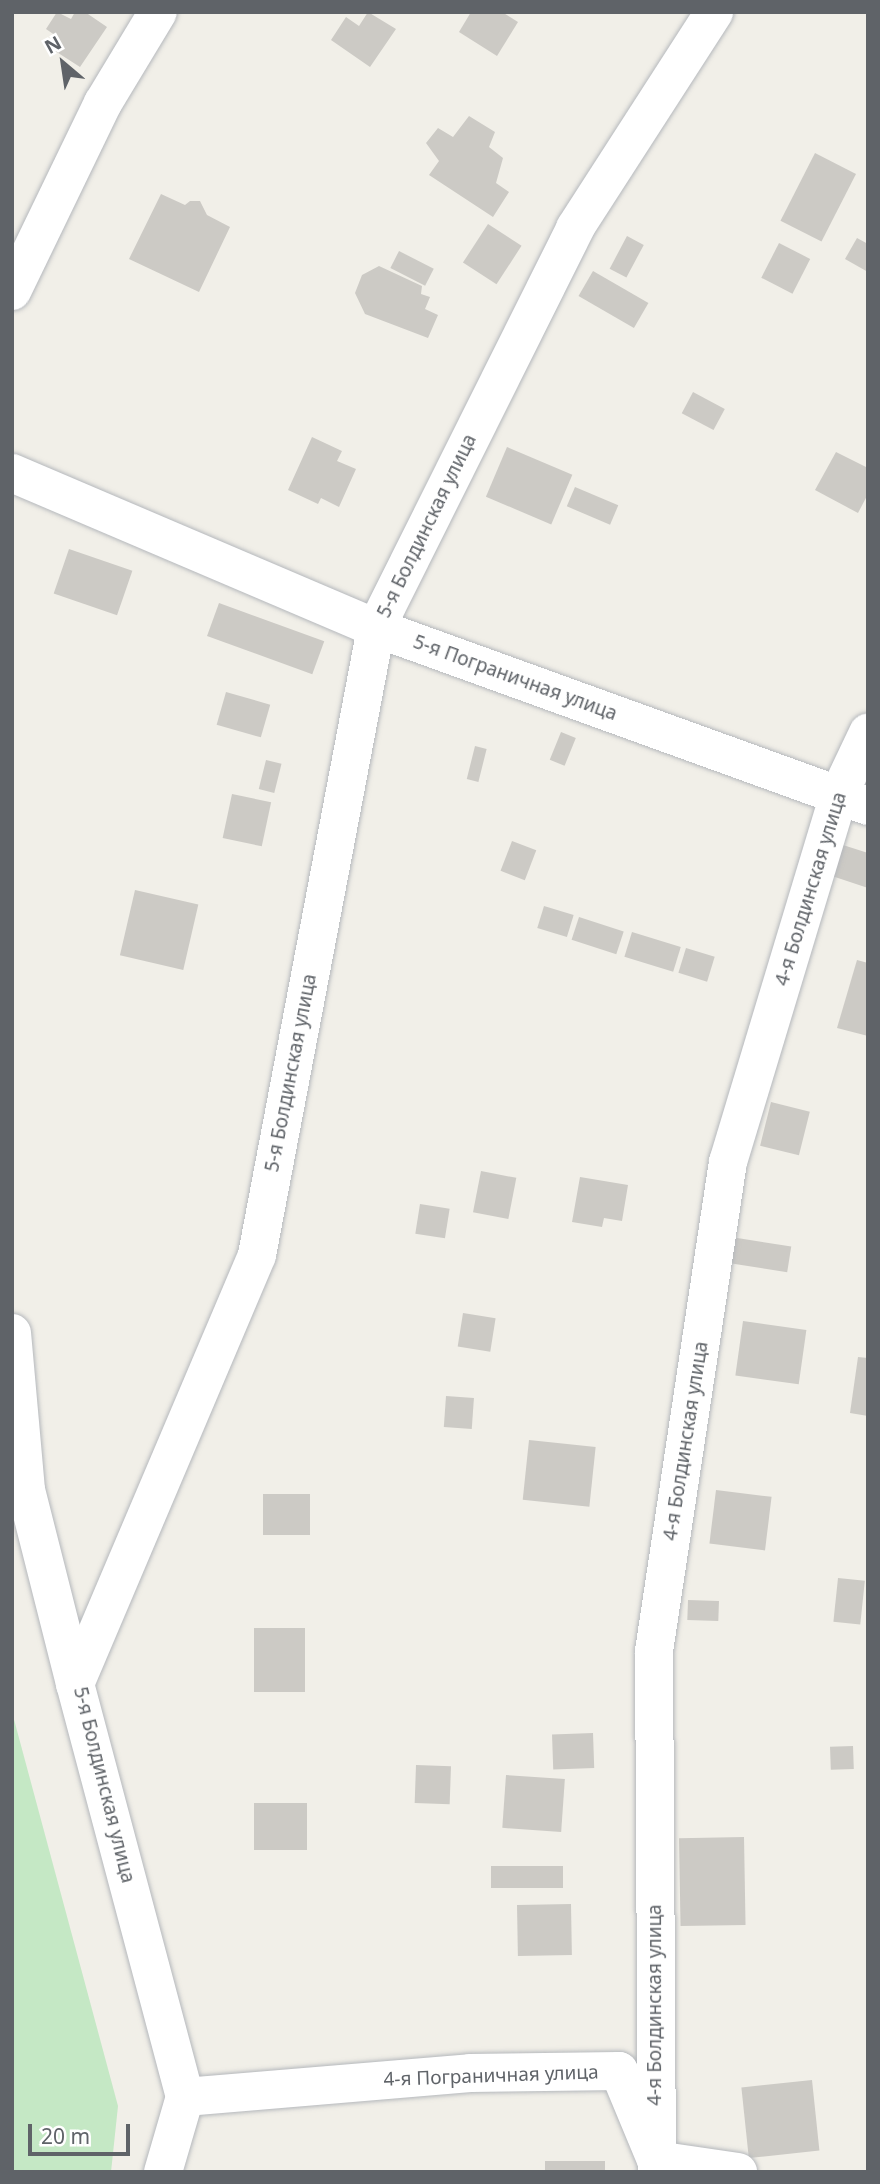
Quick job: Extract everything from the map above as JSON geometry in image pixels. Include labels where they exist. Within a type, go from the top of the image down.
[{"type":"street","points":[[12,291],[103,103],[158,12]]},
{"type":"street","name":"5-я Болдинская улица","points":[[185,2097],[75,1684],[257,1255],[376,628],[575,228],[714,12]]},
{"type":"street","name":"5-я Пограничная улица","points":[[12,473],[376,628],[853,800]]},
{"type":"street","name":"4-я Болдинская улица","points":[[656,2166],[654,1651],[728,1162],[853,800],[868,733]]},
{"type":"street","points":[[12,1333],[26,1490],[75,1684]]},
{"type":"street","name":"4-я Пограничная улица","points":[[185,2097],[470,2073],[619,2071],[656,2166]]},
{"type":"street","points":[[163,2172],[185,2097]]},
{"type":"street","points":[[656,2166],[738,2172]]},
{"type":"green space","points":[[12,1712],[118,2106],[111,2172],[12,2172]]},
{"type":"building","points":[[57,12],[71,19],[75,12],[85,12],[107,27],[80,67],[52,49],[59,38],[46,29]]},
{"type":"building","points":[[368,12],[396,29],[370,67],[331,40],[346,17],[359,26]]},
{"type":"building","points":[[471,12],[502,12],[518,22],[497,56],[459,32]]},
{"type":"building","points":[[469,116],[495,132],[489,147],[503,158],[496,183],[509,192],[493,217],[429,175],[439,161],[426,143],[438,128],[453,137]]},
{"type":"building","points":[[815,153],[856,174],[821,242],[780,221]]},
{"type":"building","points":[[161,194],[185,205],[190,201],[200,201],[207,215],[230,227],[199,292],[129,259]]},
{"type":"building","points":[[488,224],[522,246],[496,284],[463,263]]},
{"type":"building","points":[[627,236],[644,245],[626,278],[610,269]]},
{"type":"building","points":[[857,238],[868,244],[868,272],[845,259]]},
{"type":"building","points":[[779,243],[810,259],[792,294],[761,278]]},
{"type":"building","points":[[399,251],[434,269],[425,286],[390,268]]},
{"type":"building","points":[[379,266],[422,286],[421,294],[430,297],[425,309],[438,315],[428,338],[365,314],[355,293],[362,275]]},
{"type":"building","points":[[593,271],[648,303],[634,328],[578,296]]},
{"type":"building","points":[[693,392],[725,409],[714,430],[682,413]]},
{"type":"building","points":[[312,437],[342,451],[337,461],[356,469],[339,507],[321,498],[318,504],[288,490]]},
{"type":"building","points":[[507,447],[572,475],[551,524],[486,497]]},
{"type":"building","points":[[836,452],[868,468],[868,494],[858,513],[815,490]]},
{"type":"building","points":[[575,487],[618,505],[610,525],[567,506]]},
{"type":"building","points":[[69,549],[132,571],[117,615],[54,593]]},
{"type":"building","points":[[219,603],[324,641],[312,674],[207,636]]},
{"type":"building","points":[[226,692],[270,705],[261,737],[217,725]]},
{"type":"building","points":[[561,732],[576,738],[565,766],[550,760]]},
{"type":"building","points":[[475,746],[487,749],[478,782],[467,779]]},
{"type":"building","points":[[266,760],[282,764],[274,793],[259,789]]},
{"type":"building","points":[[232,794],[271,802],[262,846],[223,838]]},
{"type":"building","points":[[512,841],[536,850],[525,880],[501,871]]},
{"type":"building","points":[[843,845],[868,853],[868,888],[832,876]]},
{"type":"building","points":[[135,890],[198,905],[183,970],[120,955]]},
{"type":"building","points":[[544,906],[574,915],[567,937],[537,928]]},
{"type":"building","points":[[579,917],[624,932],[616,954],[572,940]]},
{"type":"building","points":[[632,932],[681,947],[673,972],[624,957]]},
{"type":"building","points":[[686,948],[715,957],[707,982],[678,973]]},
{"type":"building","points":[[857,960],[868,963],[868,1036],[837,1028]]},
{"type":"building","points":[[771,1102],[810,1112],[799,1155],[760,1146]]},
{"type":"building","points":[[481,1171],[516,1178],[508,1219],[473,1212]]},
{"type":"building","points":[[580,1177],[628,1185],[622,1221],[604,1218],[602,1227],[572,1222]]},
{"type":"building","points":[[420,1204],[450,1209],[445,1238],[415,1234]]},
{"type":"building","points":[[731,1237],[791,1247],[787,1272],[727,1263]]},
{"type":"building","points":[[463,1313],[496,1318],[490,1352],[458,1347]]},
{"type":"building","points":[[743,1321],[806,1330],[799,1384],[735,1375]]},
{"type":"building","points":[[858,1357],[868,1358],[868,1416],[850,1413]]},
{"type":"building","points":[[446,1396],[474,1398],[472,1429],[444,1427]]},
{"type":"building","points":[[529,1440],[596,1447],[589,1507],[523,1500]]},
{"type":"building","points":[[716,1490],[772,1497],[765,1550],[709,1544]]},
{"type":"building","points":[[263,1494],[310,1494],[310,1535],[263,1535]]},
{"type":"building","points":[[838,1578],[865,1581],[860,1625],[833,1622]]},
{"type":"building","points":[[688,1600],[719,1601],[718,1621],[687,1620]]},
{"type":"building","points":[[254,1628],[305,1628],[305,1692],[254,1692]]},
{"type":"building","points":[[593,1733],[594,1768],[553,1769],[552,1734]]},
{"type":"building","points":[[853,1746],[854,1769],[831,1770],[830,1747]]},
{"type":"building","points":[[416,1765],[451,1766],[450,1804],[415,1803]]},
{"type":"building","points":[[506,1775],[565,1779],[561,1832],[502,1828]]},
{"type":"building","points":[[254,1803],[307,1803],[307,1850],[254,1850]]},
{"type":"building","points":[[744,1837],[746,1925],[681,1926],[679,1838]]},
{"type":"building","points":[[491,1866],[563,1866],[563,1888],[491,1888]]},
{"type":"building","points":[[571,1904],[572,1955],[518,1956],[517,1905]]},
{"type":"building","points":[[812,2080],[819,2151],[749,2158],[741,2087]]},
{"type":"building","points":[[545,2161],[605,2161],[605,2172],[545,2172]]}]
